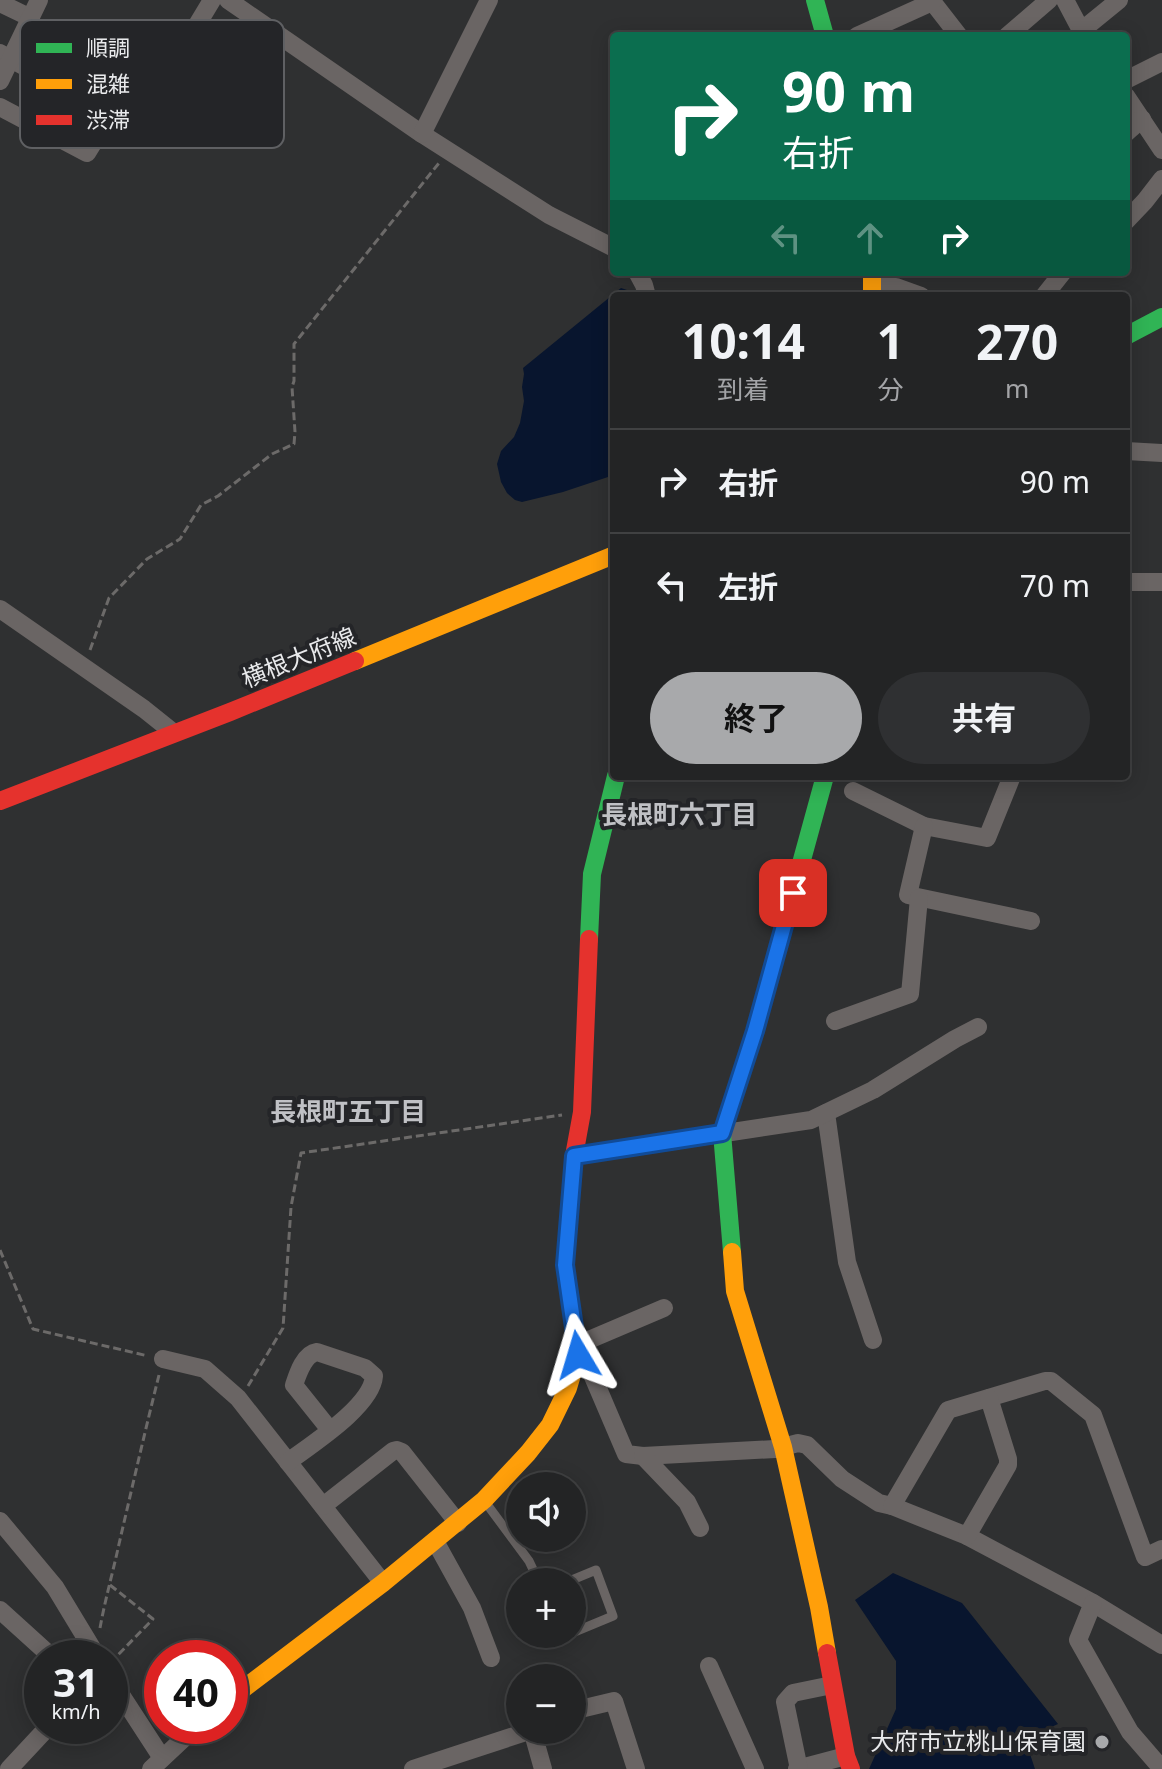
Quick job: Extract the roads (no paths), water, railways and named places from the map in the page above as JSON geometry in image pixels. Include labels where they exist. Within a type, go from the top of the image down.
[{"type":"street","points":[[0,3],[31,18],[39,0]]},
{"type":"street","points":[[200,20],[212,0]]},
{"type":"street","points":[[228,0],[257,20]]},
{"type":"street","points":[[422,134],[489,0]]},
{"type":"street","points":[[815,0],[824,32]]},
{"type":"street","points":[[1012,32],[1049,0]]},
{"type":"street","points":[[1065,0],[1080,32]]},
{"type":"street","points":[[1083,32],[1119,0]]},
{"type":"street","points":[[865,32],[931,1],[956,32]]},
{"type":"street","points":[[0,81],[6,56],[20,35]]},
{"type":"street","points":[[284,39],[422,134],[549,215],[610,246]]},
{"type":"street","points":[[1130,78],[1162,62]]},
{"type":"street","points":[[1130,102],[1162,150]]},
{"type":"street","points":[[0,107],[20,118]]},
{"type":"street","points":[[1130,130],[1142,119]]},
{"type":"street","points":[[1130,217],[1162,179]]},
{"type":"street","points":[[1047,292],[1060,276]]},
{"type":"street","points":[[872,285],[910,292]]},
{"type":"street","points":[[1130,334],[1162,317]]},
{"type":"street","points":[[1130,451],[1162,453]]},
{"type":"street","name":"横根大府線","points":[[0,801],[230,712],[610,557]]},
{"type":"street","points":[[1130,582],[1162,582]]},
{"type":"street","points":[[0,609],[174,733]]},
{"type":"street","points":[[248,1685],[383,1583],[484,1500],[550,1425],[568,1388],[578,1350],[565,1265],[574,1156],[582,1112],[592,874],[615,780]]},
{"type":"street","points":[[824,780],[755,1031],[722,1133],[735,1291],[783,1447],[819,1607],[848,1763],[798,1769],[785,1702],[793,1693],[832,1685]]},
{"type":"street","points":[[826,780],[838,788],[856,783],[924,826],[987,838],[1010,780]]},
{"type":"street","points":[[924,826],[908,895],[1031,921]]},
{"type":"street","points":[[835,1021],[910,994],[919,898]]},
{"type":"street","points":[[574,1156],[811,1120],[873,1090],[978,1027]]},
{"type":"street","points":[[826,1113],[847,1262],[873,1340]]},
{"type":"street","points":[[578,1350],[664,1308]]},
{"type":"street","points":[[578,1350],[588,1365],[626,1454],[643,1456],[775,1449],[798,1443],[807,1445],[842,1479],[879,1503],[967,1536],[1093,1603],[1162,1645]]},
{"type":"street","points":[[288,1462],[330,1430],[358,1408],[374,1382],[374,1376],[365,1368],[312,1352],[294,1385],[330,1430]]},
{"type":"street","points":[[163,1359],[205,1369],[238,1398],[383,1583]]},
{"type":"street","points":[[892,1506],[948,1410],[1051,1381],[1093,1415],[1145,1557],[1162,1549]]},
{"type":"street","points":[[967,1536],[1008,1465],[989,1398]]},
{"type":"street","points":[[323,1506],[397,1450],[402,1452],[458,1523]]},
{"type":"street","points":[[643,1456],[687,1502],[700,1528]]},
{"type":"street","points":[[0,1521],[55,1587],[87,1640]]},
{"type":"street","points":[[435,1541],[472,1608],[491,1658]]},
{"type":"street","points":[[1093,1603],[1078,1640],[1130,1732],[1162,1769]]},
{"type":"street","points":[[0,1610],[33,1640]]},
{"type":"street","points":[[709,1666],[755,1769]]},
{"type":"street","points":[[586,1708],[614,1701],[636,1769]]},
{"type":"street","points":[[128,1712],[156,1764],[178,1744]]},
{"type":"street","points":[[413,1769],[445,1765],[506,1740]]},
{"type":"street","points":[[9,1769],[32,1744]]},
{"type":"street","points":[[536,1744],[543,1769]]},
{"type":"lane","points":[[484,1500],[532,1568]]},
{"type":"lane","points":[[586,1574],[596,1570],[613,1616],[586,1627]]},
{"type":"water","points":[[610,297],[610,476],[522,502],[507,493],[497,464],[501,451],[514,437],[520,423],[524,401],[523,368]]},
{"type":"water","points":[[893,1573],[962,1603],[1058,1724],[1025,1739],[1035,1769],[869,1769],[896,1709],[896,1661],[855,1600]]},
{"type":"place","name":"大府市立桃山保育園","points":[[1102,1742]]},
{"type":"district","name":"長根町六丁目","points":[[679,815]]},
{"type":"district","name":"長根町五丁目","points":[[348,1112]]}]
